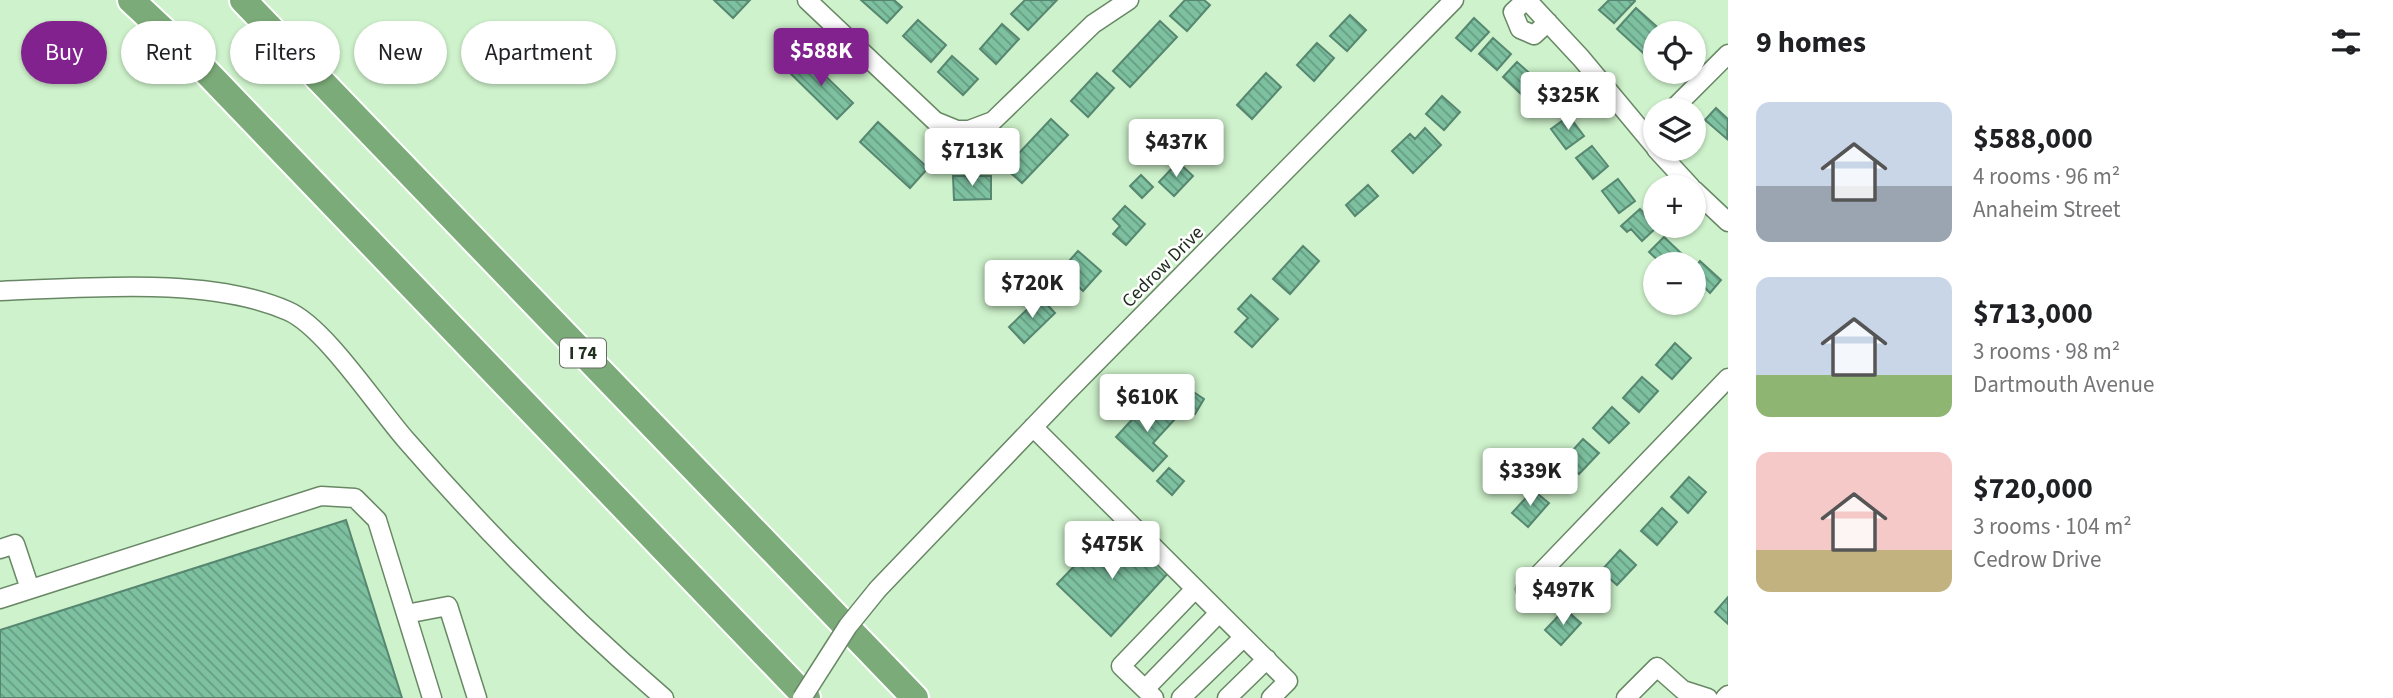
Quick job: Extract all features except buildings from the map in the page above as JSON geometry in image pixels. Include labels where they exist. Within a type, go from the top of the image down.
[{"type":"highway","points":[[131,0],[196,61],[804,698]]},
{"type":"highway","name":"I 74","points":[[243,0],[915,698]]},
{"type":"street","points":[[807,0],[934,121],[957,130],[969,130],[993,121],[1094,24],[1129,0]]},
{"type":"street","name":"Cedrow Drive","points":[[804,698],[841,636],[877,589],[1454,0]]},
{"type":"street","points":[[1548,22],[1534,35],[1520,29],[1513,12],[1527,0],[1548,22],[1643,129]]},
{"type":"street","points":[[1684,98],[1728,54]]},
{"type":"street","points":[[1670,161],[1682,175]]},
{"type":"street","points":[[1706,201],[1728,222]]},
{"type":"street","points":[[0,290],[181,288],[225,293],[292,313],[324,341],[481,523],[664,698]]},
{"type":"street","points":[[1525,589],[1728,378]]},
{"type":"street","points":[[1033,427],[1288,681],[1271,698]]},
{"type":"street","points":[[0,599],[321,496],[355,498],[377,520],[432,698]]},
{"type":"street","points":[[0,549],[15,544],[30,589]]},
{"type":"street","points":[[1195,589],[1121,666],[1150,694],[1219,613]]},
{"type":"street","points":[[406,614],[448,606],[477,698]]},
{"type":"street","points":[[1181,698],[1244,637]]},
{"type":"street","points":[[1227,698],[1266,659]]},
{"type":"street","points":[[1626,698],[1657,667],[1679,694],[1708,698]]}]
